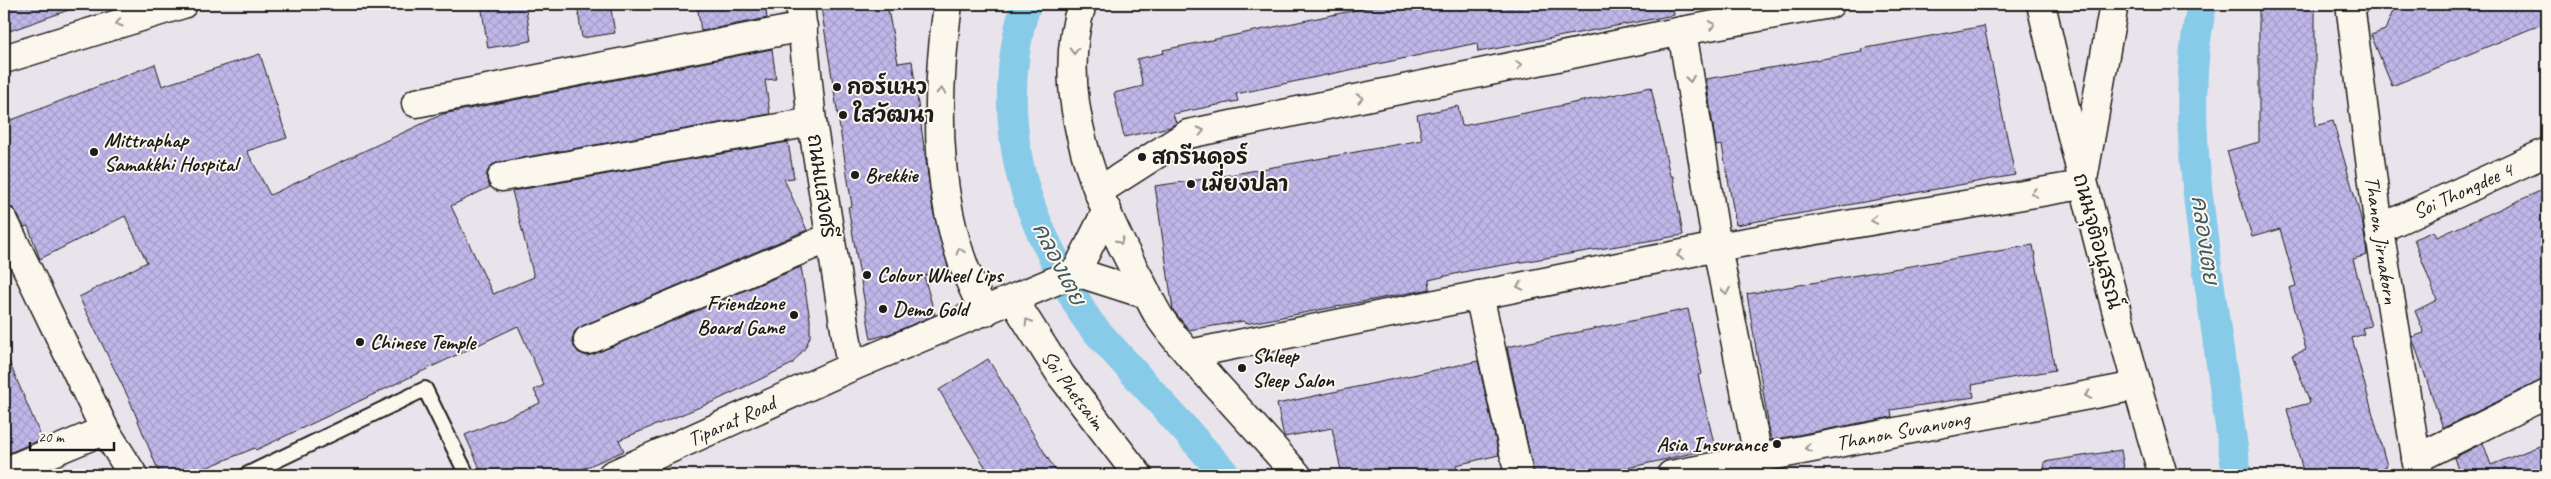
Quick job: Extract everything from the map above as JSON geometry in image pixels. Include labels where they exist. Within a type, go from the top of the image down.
[{"type":"street","points":[[4,59],[183,4]]},
{"type":"street","points":[[948,4],[940,91],[943,171],[947,200],[966,273],[985,312]]},
{"type":"street","points":[[1082,4],[1074,37],[1075,92],[1088,164],[1124,251],[1160,318],[1189,354],[1297,475]]},
{"type":"street","points":[[1148,295],[1076,272],[1103,201],[1188,134],[1682,31],[1830,4]]},
{"type":"street","name":"ถนนจุติอนุสรณ์","points":[[2041,4],[2082,185],[2136,386],[2163,475]]},
{"type":"street","points":[[1189,354],[1717,247],[2082,185],[2114,4]]},
{"type":"street","name":"Thanon Jirnakorn","points":[[2350,4],[2379,229],[2418,467]]},
{"type":"street","points":[[416,103],[802,15]]},
{"type":"street","name":"ถนนเเสงศรี","points":[[802,15],[812,122],[851,367]]},
{"type":"street","points":[[1682,31],[1717,247],[1758,457]]},
{"type":"street","points":[[502,177],[812,122]]},
{"type":"street","name":"Soi Thongdee 4","points":[[2379,229],[2547,152]]},
{"type":"street","points":[[4,222],[105,430],[133,475]]},
{"type":"street","points":[[588,340],[829,238]]},
{"type":"street","name":"Tiparat Road","points":[[612,475],[851,367],[1076,272]]},
{"type":"street","points":[[1479,294],[1519,475]]},
{"type":"street","name":"Soi Phetsaim","points":[[1020,296],[1061,375],[1138,475]]},
{"type":"street","name":"Thanon Suvanvong","points":[[1671,475],[2136,386]]},
{"type":"street","points":[[2418,467],[2547,394]]},
{"type":"street","points":[[4,472],[105,430]]},
{"type":"lane","points":[[246,475],[425,389],[467,475]]},
{"type":"building","points":[[4,4],[76,4],[77,7],[4,33]]},
{"type":"building","points":[[481,4],[525,4],[531,41],[488,48]]},
{"type":"building","points":[[577,4],[610,4],[615,33],[582,38]]},
{"type":"building","points":[[697,4],[765,4],[767,18],[701,31]]},
{"type":"building","points":[[849,4],[887,4],[898,63],[912,61],[933,211],[949,270],[924,276],[935,315],[892,333],[871,339],[848,207],[852,206],[821,7]]},
{"type":"building","points":[[1385,4],[1673,4],[1674,15],[1478,52],[1477,43],[1236,94],[1238,101],[1173,114],[1176,123],[1170,127],[1124,137],[1114,93],[1143,86],[1137,59],[1164,53],[1163,50]]},
{"type":"building","points":[[2259,4],[2315,4],[2315,126],[2333,121],[2363,225],[2367,255],[2353,259],[2371,326],[2362,328],[2364,334],[2352,338],[2387,466],[2384,467],[2386,475],[2304,475],[2287,409],[2310,403],[2292,355],[2306,350],[2289,288],[2296,286],[2280,229],[2252,237],[2227,151],[2259,142]]},
{"type":"building","points":[[2396,4],[2547,4],[2547,22],[2392,86],[2371,35],[2385,30]]},
{"type":"building","points":[[1984,26],[2015,175],[1736,225],[1722,145],[1716,146],[1706,79],[1862,52],[1861,49]]},
{"type":"building","points":[[772,49],[776,79],[765,80],[770,114],[499,162],[492,165],[487,172],[487,180],[490,187],[451,206],[493,294],[534,277],[512,191],[788,142],[794,178],[784,179],[807,230],[582,326],[575,331],[572,339],[574,347],[579,353],[587,356],[594,354],[801,267],[810,319],[810,337],[805,348],[792,364],[715,401],[619,440],[624,451],[568,475],[483,475],[465,435],[540,403],[534,390],[544,385],[518,326],[256,450],[255,448],[188,475],[160,475],[130,401],[79,297],[147,262],[125,216],[40,259],[28,226],[24,227],[13,208],[4,206],[4,123],[155,64],[162,86],[260,54],[287,138],[247,151],[270,195],[443,114]]},
{"type":"building","points":[[1651,87],[1670,176],[1673,176],[1683,235],[1468,271],[1429,280],[1430,289],[1245,324],[1244,321],[1189,330],[1173,310],[1155,186],[1218,177],[1422,140],[1417,115],[1458,106],[1462,126]]},
{"type":"building","points":[[2547,188],[2547,378],[2443,428],[2412,337],[2424,333],[2415,311],[2437,300],[2414,239],[2434,231],[2437,237]]},
{"type":"building","points":[[2033,245],[2055,370],[1972,385],[1974,397],[1891,410],[1892,417],[1771,440],[1747,294]]},
{"type":"building","points":[[1688,309],[1702,374],[1698,375],[1715,448],[1597,475],[1534,475],[1507,347]]},
{"type":"building","points":[[4,350],[42,439],[4,455]]},
{"type":"building","points":[[988,359],[1058,475],[990,475],[939,390]]},
{"type":"building","points":[[1478,361],[1499,455],[1456,465],[1458,475],[1342,475],[1332,428],[1284,437],[1277,404]]},
{"type":"building","points":[[2483,443],[2491,465],[2547,443],[2547,475],[2460,475],[2454,458]]},
{"type":"building","points":[[2121,450],[2125,475],[2045,475],[2044,462]]},
{"type":"building","points":[[54,468],[56,475],[37,475]]},
{"type":"waterway","name":"คลองเตย","points":[[1026,4],[1014,57],[1012,113],[1020,168],[1041,232],[1082,312],[1091,325],[1226,475]]},
{"type":"waterway","name":"คลองเตย","points":[[2202,4],[2193,66],[2194,160],[2205,253],[2237,475]]},
{"type":"place","name":"กอร์แนว","points":[[837,87]]},
{"type":"place","name":"ใสวัฒนา","points":[[843,115]]},
{"type":"place","name":"Mittraphap Samakkhi Hospital","points":[[94,152]]},
{"type":"place","name":"สกรีนดอร์","points":[[1142,157]]},
{"type":"place","name":"Brekkie","points":[[855,175]]},
{"type":"place","name":"เมี่ยงปลา","points":[[1191,184]]},
{"type":"place","name":"Colour Wheel Lips","points":[[867,275]]},
{"type":"place","name":"Demo Gold","points":[[883,309]]},
{"type":"place","name":"Friendzone Board Game","points":[[794,315]]},
{"type":"place","name":"Chinese Temple","points":[[360,342]]},
{"type":"place","name":"Shleep Sleep Salon","points":[[1242,368]]},
{"type":"place","name":"Asia Insurance","points":[[1777,444]]}]
